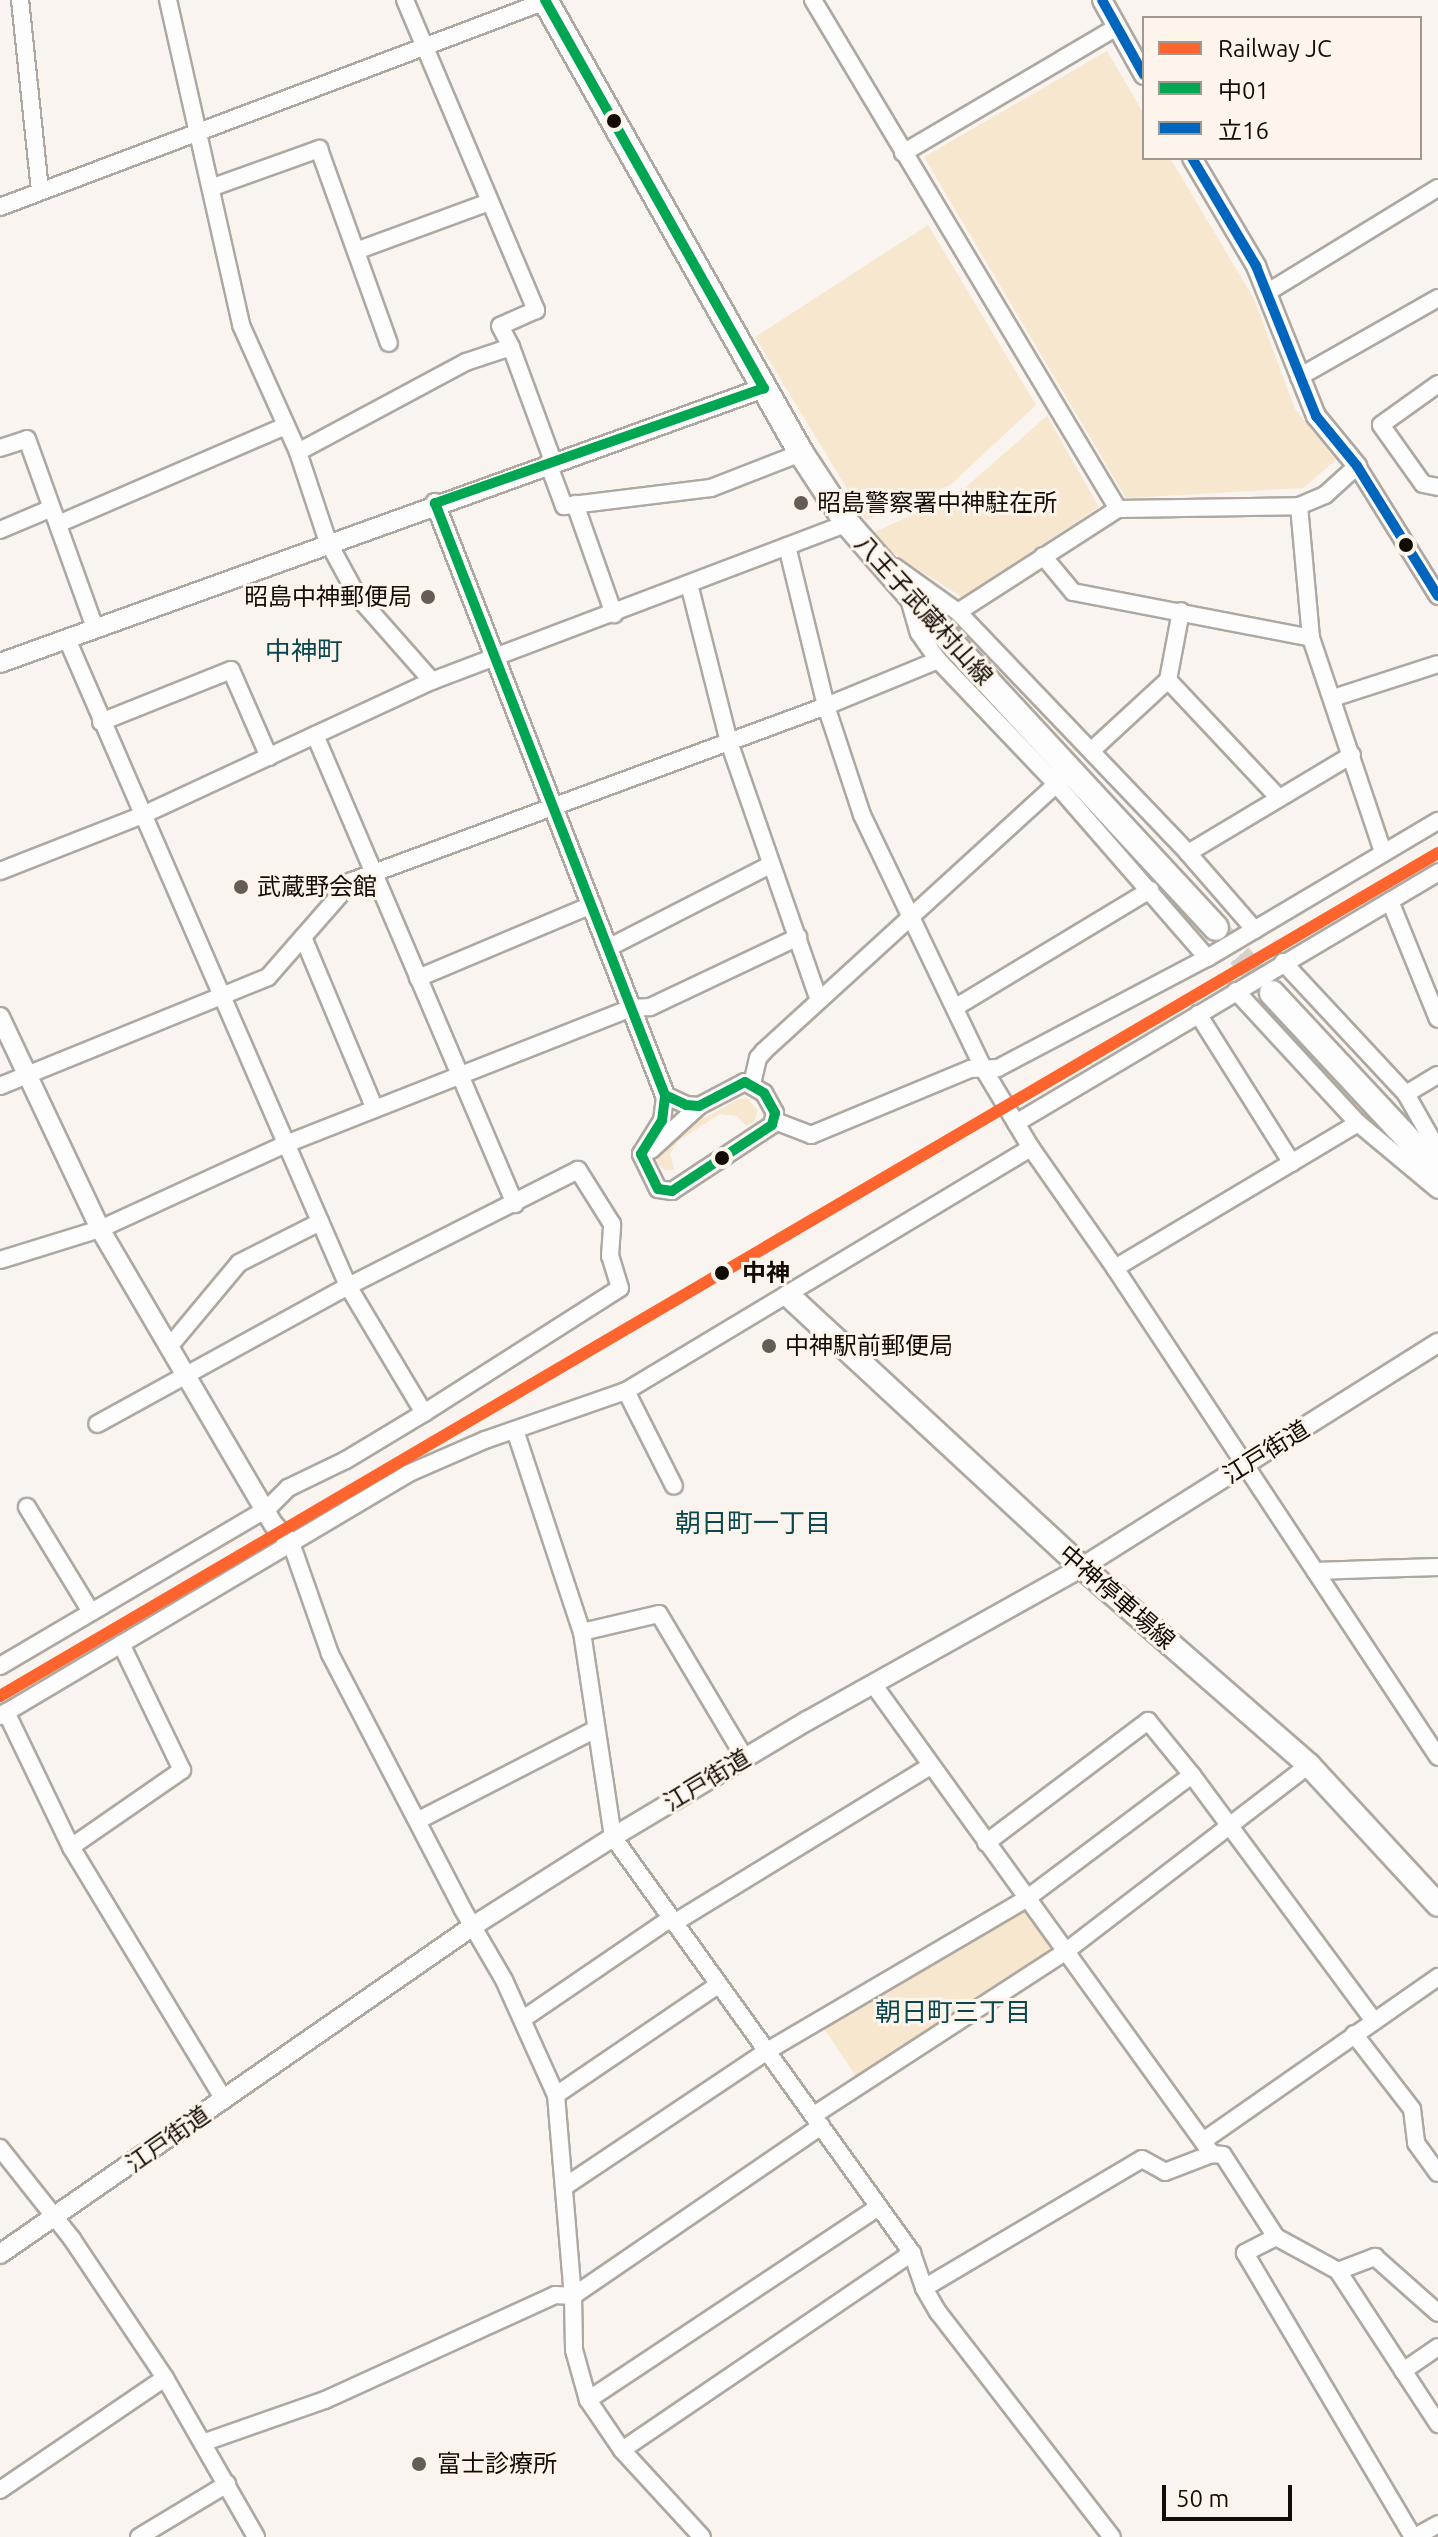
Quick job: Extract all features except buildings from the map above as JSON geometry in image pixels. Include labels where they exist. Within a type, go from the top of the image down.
[{"type":"main road","name":"八王子武蔵村山線","points":[[546,0],[801,453],[847,523],[1216,928]]},
{"type":"main road","points":[[1272,993],[1438,1171]]},
{"type":"main road","name":"中神停車場線","points":[[789,1296],[1082,1567],[1309,1765],[1438,1905]]},
{"type":"street","points":[[20,0],[40,191]]},
{"type":"street","points":[[168,0],[195,133],[213,187],[241,325],[298,452],[328,542],[358,597],[432,681]]},
{"type":"street","points":[[405,0],[422,48],[536,310],[500,326],[511,347],[564,506],[711,488],[801,453]]},
{"type":"street","points":[[0,207],[546,0]]},
{"type":"street","points":[[813,0],[1118,509]]},
{"type":"street","points":[[1102,0],[1142,71]]},
{"type":"street","points":[[903,153],[1117,27]]},
{"type":"street","points":[[213,187],[319,149],[389,343]]},
{"type":"street","points":[[1193,160],[1268,292],[1316,416],[1357,466],[1438,596]]},
{"type":"street","points":[[1268,292],[1438,188]]},
{"type":"street","points":[[356,251],[489,202]]},
{"type":"street","points":[[1299,377],[1438,298]]},
{"type":"street","points":[[298,452],[466,362],[511,347]]},
{"type":"street","points":[[1438,384],[1381,425],[1423,484],[1438,487]]},
{"type":"street","points":[[0,663],[435,503],[764,388]]},
{"type":"street","points":[[0,530],[55,516],[286,426]]},
{"type":"street","points":[[0,448],[27,439],[95,628]]},
{"type":"street","points":[[958,612],[1118,509],[1299,506],[1325,495],[1357,466]]},
{"type":"street","points":[[435,503],[665,1095],[662,1121],[641,1154],[644,1165],[658,1189],[668,1193],[757,1138],[775,1121],[775,1113],[764,1093],[752,1084],[738,1083],[699,1106],[650,1151],[644,1165]]},
{"type":"street","points":[[575,504],[614,614]]},
{"type":"street","points":[[1299,506],[1311,638],[1383,852]]},
{"type":"street","points":[[0,871],[143,815],[494,655],[614,614],[847,523]]},
{"type":"street","points":[[787,546],[826,706],[862,815],[983,1068],[1031,1148],[1246,1464],[1438,1757]]},
{"type":"street","points":[[867,548],[958,612],[1188,853],[1255,930]]},
{"type":"street","points":[[1043,556],[1073,592],[1311,638]]},
{"type":"street","points":[[689,584],[729,742],[819,1000]]},
{"type":"street","points":[[907,592],[919,633],[938,660],[1056,784],[1207,958]]},
{"type":"street","points":[[1091,751],[1168,680],[1181,611]]},
{"type":"street","points":[[67,639],[348,1286],[424,1413]]},
{"type":"street","points":[[0,1086],[268,977],[352,881],[826,706],[938,660]]},
{"type":"street","points":[[1333,698],[1438,664]]},
{"type":"street","points":[[101,722],[231,670],[269,757]]},
{"type":"street","points":[[1168,680],[1279,798]]},
{"type":"street","points":[[315,735],[515,1204]]},
{"type":"street","points":[[1188,853],[1352,755]]},
{"type":"street","points":[[752,1084],[758,1058],[1056,784]]},
{"type":"street","points":[[775,1121],[811,1135],[970,1069],[998,1068],[1207,958],[1438,821]]},
{"type":"street","points":[[608,948],[770,865]]},
{"type":"street","points":[[1016,1123],[1438,872]]},
{"type":"street","points":[[956,1007],[1150,890]]},
{"type":"street","points":[[1390,901],[1438,1019]]},
{"type":"street","points":[[418,978],[592,905]]},
{"type":"street","points":[[303,937],[375,1109]]},
{"type":"street","points":[[0,1260],[100,1229],[286,1144],[631,1008],[650,1007],[798,937]]},
{"type":"street","points":[[1283,962],[1406,1094],[1438,1150]]},
{"type":"street","points":[[1236,991],[1358,1123],[1438,1190]]},
{"type":"street","points":[[1198,1014],[1292,1163]]},
{"type":"street","points":[[0,1017],[100,1229],[279,1533],[291,1543],[330,1654],[523,2019],[556,2095],[573,2296],[574,2350],[588,2400],[622,2450],[702,2537]]},
{"type":"street","points":[[1406,1094],[1438,1075]]},
{"type":"street","points":[[665,1095],[686,1105],[699,1106]]},
{"type":"street","points":[[1115,1268],[1358,1123]]},
{"type":"street","points":[[224,2100],[71,1847],[3,1714],[419,1468],[626,1391],[789,1296],[1031,1148]]},
{"type":"street","points":[[0,1666],[267,1509],[288,1488],[346,1460],[620,1288],[610,1256],[612,1224],[578,1170],[348,1286],[97,1424]]},
{"type":"street","points":[[169,1347],[239,1263],[320,1222]]},
{"type":"street","name":"江戸街道","points":[[0,2254],[473,1926],[613,1837],[873,1684],[1082,1567],[1438,1343]]},
{"type":"street","points":[[626,1391],[674,1486]]},
{"type":"street","points":[[515,1430],[582,1632],[613,1837],[912,2253],[924,2288],[1112,2537]]},
{"type":"street","points":[[27,1507],[91,1612]]},
{"type":"street","points":[[1315,1571],[1438,1567]]},
{"type":"street","points":[[582,1632],[659,1614],[745,1758]]},
{"type":"street","points":[[71,1847],[182,1770],[121,1644]]},
{"type":"street","points":[[873,1684],[1207,2147],[1223,2155],[1276,2237],[1338,2271],[1438,2424]]},
{"type":"street","points":[[986,1843],[1148,1721],[1192,1775],[1374,2021]]},
{"type":"street","points":[[419,1820],[596,1729]]},
{"type":"street","points":[[205,2442],[325,2400],[413,2357],[555,2295],[573,2296],[817,2121],[1065,1952],[1309,1765]]},
{"type":"street","points":[[523,2019],[672,1921],[930,1766]]},
{"type":"street","points":[[564,2187],[767,2051],[1026,1899],[1192,1775]]},
{"type":"street","points":[[924,2288],[1142,2159],[1165,2172],[1207,2147],[1354,2034],[1438,1977]]},
{"type":"street","points":[[556,2095],[718,1985]]},
{"type":"street","points":[[1354,2034],[1412,2109],[1416,2143],[1438,2173]]},
{"type":"street","points":[[0,2148],[54,2217],[165,2378],[205,2442],[256,2537]]},
{"type":"street","points":[[588,2400],[878,2207]]},
{"type":"street","points":[[1276,2237],[1245,2253],[1414,2537],[1438,2524]]},
{"type":"street","points":[[622,2450],[912,2253]]},
{"type":"street","points":[[1338,2271],[1375,2257],[1438,2313]]},
{"type":"street","points":[[1403,2371],[1438,2347]]},
{"type":"street","points":[[0,2490],[165,2378]]},
{"type":"street","points":[[139,2537],[227,2484]]},
{"type":"shaded area","points":[[1107,51],[1142,111],[1142,160],[1171,160],[1254,299],[1295,409],[1336,460],[1303,488],[1126,498],[924,157]]},
{"type":"shaded area","points":[[928,225],[1036,405],[950,485],[866,520],[755,337]]},
{"type":"shaded area","points":[[1047,416],[1099,507],[962,597],[880,545],[873,533],[959,493]]},
{"type":"shaded area","points":[[747,1098],[758,1111],[754,1122],[746,1126],[737,1116],[720,1114],[678,1141],[670,1154],[674,1170],[665,1170],[659,1165],[656,1155],[694,1116],[706,1117],[739,1099]]},
{"type":"shaded area","points":[[1024,1907],[1058,1953],[859,2081],[821,2024]]},
{"type":"tunnel","points":[[1216,928],[1272,993]]},
{"type":"rail line","name":"JC","points":[[0,1696],[1438,853]]},
{"type":"transit line","name":"中01","points":[[545,0],[764,388],[435,503],[665,1095]]},
{"type":"transit line","name":"立16","points":[[1102,0],[1142,71]]},
{"type":"transit line","name":"立16","points":[[1193,160],[1256,266],[1316,416],[1357,466],[1438,596]]},
{"type":"transit line","name":"中01","points":[[745,1082],[764,1093],[775,1113],[772,1125],[672,1191],[658,1189],[641,1154],[662,1121],[665,1095],[686,1105],[699,1106],[745,1082]]},
{"type":"place","name":"昭島警察署中神駐在所","points":[[801,503]]},
{"type":"place","name":"昭島中神郵便局","points":[[428,597]]},
{"type":"place","name":"武蔵野会館","points":[[241,887]]},
{"type":"place","name":"中神","points":[[722,1273]]},
{"type":"place","name":"中神駅前郵便局","points":[[769,1346]]},
{"type":"place","name":"富士診療所","points":[[419,2464]]},
{"type":"district","name":"中神町","points":[[304,651]]},
{"type":"district","name":"朝日町一丁目","points":[[753,1523]]},
{"type":"district","name":"朝日町三丁目","points":[[953,2012]]}]
